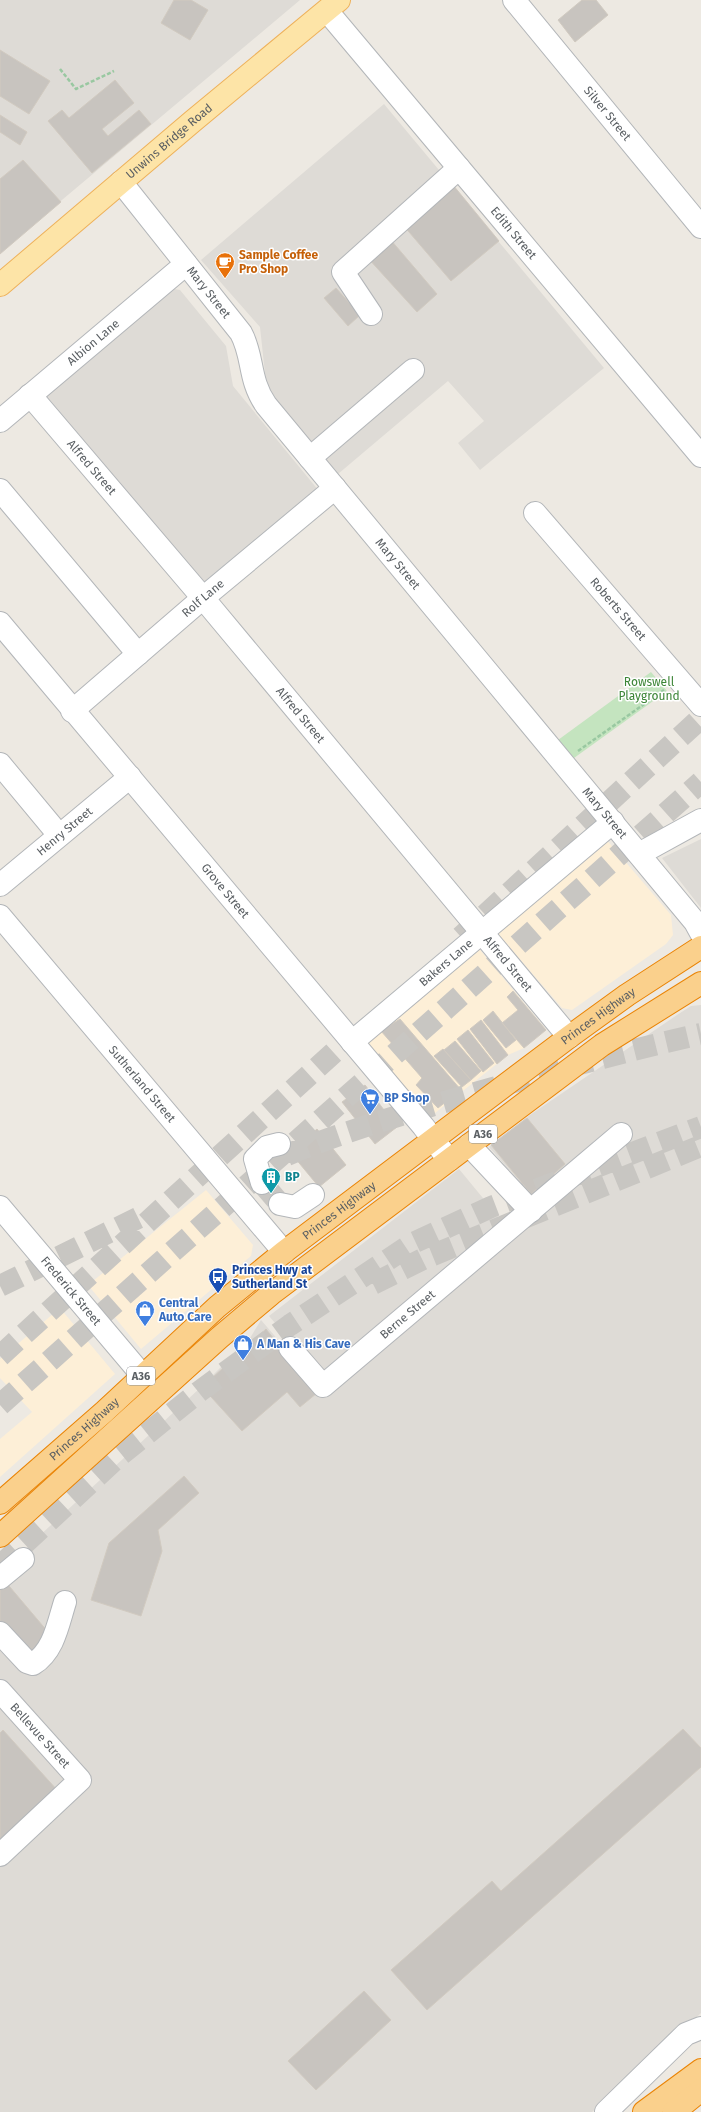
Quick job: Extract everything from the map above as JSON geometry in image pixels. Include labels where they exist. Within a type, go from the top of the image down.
[{"type":"highway","name":"Princes Highway","points":[[1,1502],[104,1412],[142,1375],[217,1307],[284,1252],[569,1037],[627,995],[701,947]]},
{"type":"highway","name":"Princes Highway","points":[[0,1536],[219,1338],[271,1294],[602,1045],[701,983]]},
{"type":"highway","points":[[644,2112],[701,2070]]},
{"type":"highway","points":[[674,2112],[701,2090]]},
{"type":"main road","name":"Unwins Bridge Road","points":[[0,284],[333,5]]},
{"type":"street","name":"Silver Street","points":[[514,0],[701,227]]},
{"type":"street","name":"Edith Street","points":[[333,5],[459,168],[701,456]]},
{"type":"street","points":[[371,314],[343,272],[459,168]]},
{"type":"street","name":"Mary Street","points":[[121,182],[241,333],[247,346],[252,375],[258,393],[310,458],[613,822],[695,922],[701,933]]},
{"type":"street","name":"Albion Lane","points":[[0,421],[186,264]]},
{"type":"street","points":[[310,458],[413,370]]},
{"type":"street","name":"Alfred Street","points":[[30,396],[203,598],[569,1037]]},
{"type":"street","name":"Rolf Lane","points":[[72,711],[203,598],[335,488]]},
{"type":"street","points":[[0,490],[138,654]]},
{"type":"street","name":"Roberts Street","points":[[535,513],[701,705]]},
{"type":"street","name":"Grove Street","points":[[0,624],[352,1042],[449,1160]]},
{"type":"street","points":[[0,764],[59,835]]},
{"type":"street","name":"Henry Street","points":[[0,885],[130,777]]},
{"type":"street","points":[[639,854],[701,820]]},
{"type":"street","name":"Bakers Lane","points":[[352,1042],[613,822]]},
{"type":"street","name":"Sutherland Street","points":[[0,916],[284,1252]]},
{"type":"street","name":"Berne Street","points":[[290,1348],[323,1386],[422,1300],[531,1211],[621,1134]]},
{"type":"street","points":[[262,1183],[255,1159],[266,1147],[279,1144]]},
{"type":"street","points":[[469,1145],[531,1211]]},
{"type":"street","points":[[280,1204],[295,1207],[313,1195]]},
{"type":"street","name":"Frederick Street","points":[[0,1207],[142,1375]]},
{"type":"street","points":[[0,1578],[24,1559]]},
{"type":"street","points":[[0,1633],[27,1662],[33,1664],[42,1659],[50,1648],[65,1602]]},
{"type":"street","name":"Bellevue Street","points":[[0,1691],[80,1780],[0,1855]]},
{"type":"street","points":[[606,2112],[686,2034],[701,2028]]},
{"type":"path","points":[[60,69],[76,89],[114,71]]},
{"type":"path","points":[[572,756],[679,680]]},
{"type":"shaded area","points":[[0,0],[300,0],[0,252]]},
{"type":"shaded area","points":[[384,104],[604,368],[480,470],[458,443],[484,421],[448,381],[338,474],[267,392],[260,327],[201,260]]},
{"type":"shaded area","points":[[169,288],[180,290],[226,346],[233,386],[319,491],[207,586],[45,396]]},
{"type":"shaded area","points":[[605,838],[671,915],[673,935],[666,944],[572,1010],[562,1008],[499,935],[500,923]]},
{"type":"shaded area","points":[[701,839],[701,908],[662,858]]},
{"type":"shaded area","points":[[476,945],[546,1030],[524,1048],[508,1055],[430,1117],[365,1039]]},
{"type":"shaded area","points":[[701,1005],[701,2013],[592,2112],[0,2112],[0,1572],[199,1389],[250,1338],[261,1320],[323,1392],[626,1138],[614,1124],[531,1195],[489,1147],[530,1115],[677,1015],[691,1006]]},
{"type":"shaded area","points":[[459,1169],[501,1220],[319,1374],[269,1316]]},
{"type":"shaded area","points":[[206,1190],[253,1245],[251,1256],[141,1349],[88,1285]]},
{"type":"shaded area","points":[[60,1308],[115,1374],[0,1477],[0,1439],[32,1412],[0,1378],[0,1359]]},
{"type":"green space","name":"Rowswell Playground","points":[[651,672],[667,691],[574,758],[558,740]]},
{"type":"building","points":[[174,0],[191,0],[208,10],[190,40],[161,23]]},
{"type":"building","points":[[582,0],[596,0],[608,15],[575,42],[558,20]]},
{"type":"building","points":[[0,50],[50,81],[29,114],[0,96]]},
{"type":"building","points":[[115,80],[134,103],[102,129],[108,136],[139,110],[151,124],[92,173],[48,121],[62,110],[69,118]]},
{"type":"building","points":[[0,115],[27,132],[20,145],[0,132]]},
{"type":"building","points":[[23,160],[61,202],[0,254],[0,179]]},
{"type":"building","points":[[453,185],[499,241],[451,281],[403,225]]},
{"type":"building","points":[[390,239],[437,294],[417,312],[367,257]]},
{"type":"building","points":[[336,288],[360,315],[348,326],[324,298]]},
{"type":"building","points":[[513,991],[546,1030],[524,1048],[502,1023],[518,1010],[507,997]]},
{"type":"building","points":[[493,1011],[516,1040],[506,1048],[483,1020]]},
{"type":"building","points":[[400,1019],[461,1090],[438,1108],[416,1085],[422,1078],[381,1031]]},
{"type":"building","points":[[481,1020],[508,1055],[497,1064],[470,1029]]},
{"type":"building","points":[[468,1030],[494,1063],[483,1072],[457,1039]]},
{"type":"building","points":[[455,1041],[481,1071],[471,1080],[444,1050]]},
{"type":"building","points":[[443,1049],[471,1080],[462,1087],[434,1056]]},
{"type":"building","name":"BP Shop","points":[[365,1085],[397,1127],[375,1144],[342,1102]]},
{"type":"building","points":[[527,1118],[565,1164],[531,1194],[491,1145]]},
{"type":"building","points":[[317,1129],[346,1165],[319,1187],[290,1152]]},
{"type":"building","name":"BP","points":[[267,1179],[285,1200],[276,1209],[257,1187]]},
{"type":"building","points":[[266,1329],[317,1393],[300,1407],[287,1392],[242,1431],[202,1387]]},
{"type":"building","points":[[184,1476],[199,1493],[158,1530],[162,1551],[141,1616],[91,1600],[109,1543]]},
{"type":"building","points":[[4,1580],[48,1632],[41,1639],[47,1646],[34,1657],[0,1621],[0,1583]]},
{"type":"building","points":[[683,1729],[701,1748],[701,1767],[427,2010],[391,1970],[492,1881],[501,1891]]},
{"type":"building","points":[[3,1730],[58,1791],[0,1845],[0,1733]]},
{"type":"building","points":[[364,1991],[391,2020],[316,2090],[288,2061]]},
{"type":"tunnel","points":[[461,937],[701,718]]},
{"type":"tunnel","points":[[0,1405],[701,782]]},
{"type":"tunnel","points":[[0,1356],[363,1026]]},
{"type":"tunnel","points":[[287,1155],[362,1128],[489,1089],[595,1060],[701,1034]]},
{"type":"tunnel","points":[[0,1566],[118,1457],[200,1391],[290,1325],[413,1243],[491,1207],[701,1127]]},
{"type":"tunnel","points":[[373,1284],[423,1259],[701,1146]]},
{"type":"tunnel","points":[[262,1183],[280,1204]]},
{"type":"tunnel","points":[[0,1286],[146,1214]]},
{"type":"place","name":"Sample Coffee Pro Shop","points":[[225,279]]},
{"type":"place","name":"BP Shop","points":[[370,1115]]},
{"type":"place","name":"BP","points":[[271,1194]]},
{"type":"place","name":"Princes Hwy at Sutherland St","points":[[218,1294]]},
{"type":"place","name":"Central Auto Care","points":[[145,1327]]},
{"type":"place","name":"A Man & His Cave","points":[[243,1361]]}]
